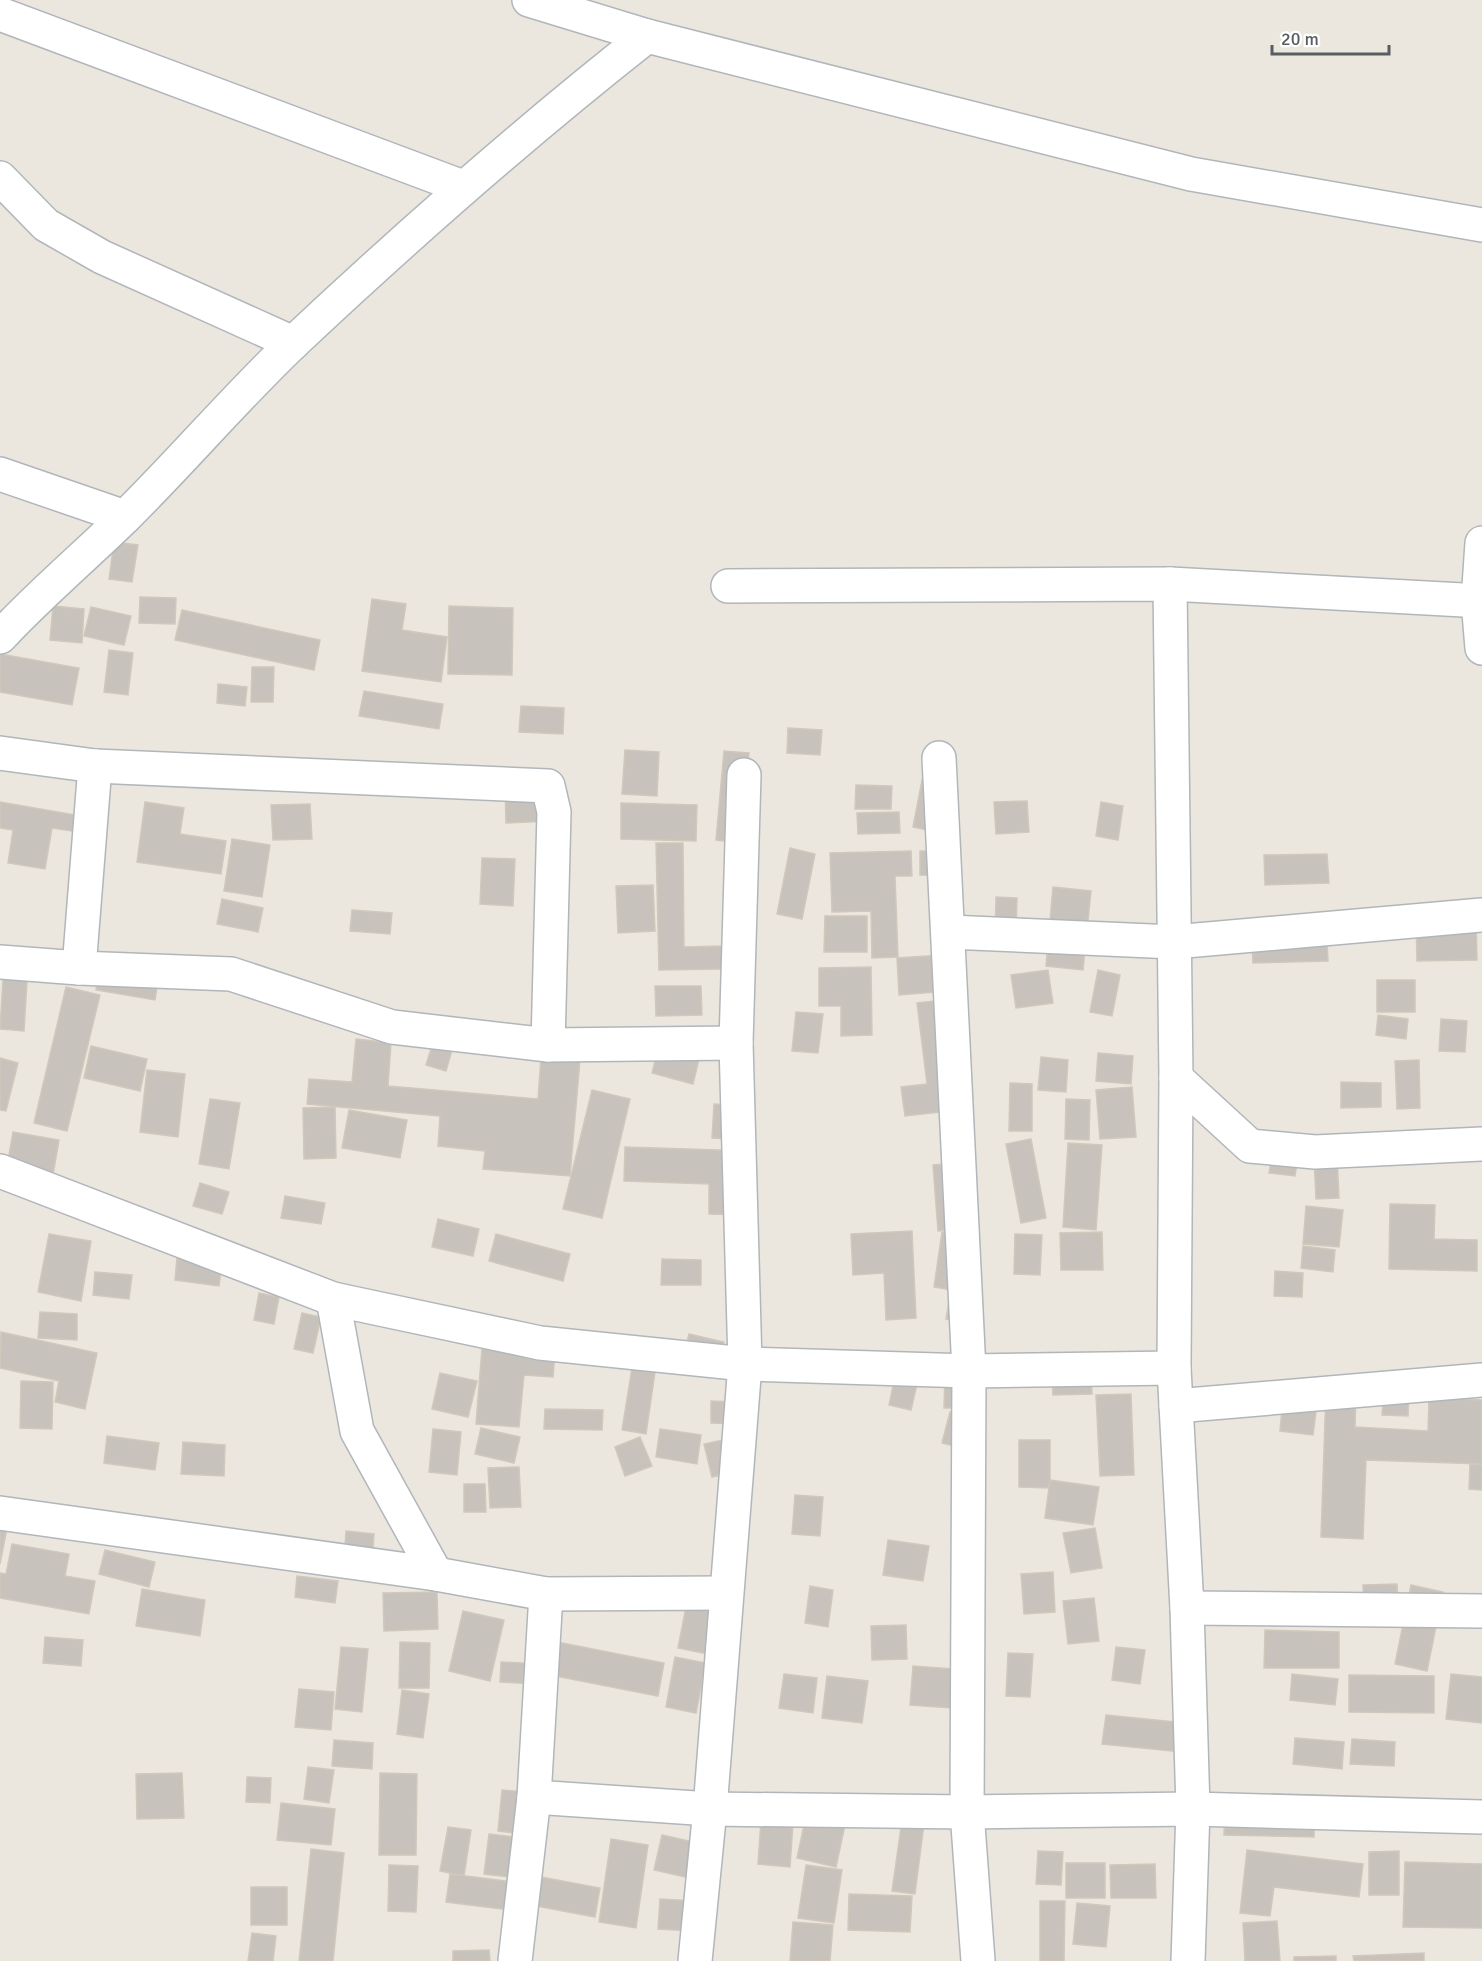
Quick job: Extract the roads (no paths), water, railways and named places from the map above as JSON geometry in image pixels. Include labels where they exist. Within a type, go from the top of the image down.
[{"type":"street","points":[[0,8],[4,0]]},
{"type":"street","points":[[529,0],[647,36],[1191,174],[1482,225]]},
{"type":"street","points":[[0,14],[463,187]]},
{"type":"street","points":[[6,620],[124,518],[293,343],[463,187],[647,36]]},
{"type":"street","points":[[0,178],[46,225],[102,257],[293,343]]},
{"type":"street","points":[[0,474],[124,518]]},
{"type":"street","points":[[1482,543],[1480,601],[1482,648]]},
{"type":"street","points":[[728,586],[1170,584],[1480,601]]},
{"type":"street","points":[[1170,584],[1176,1078],[1173,1368],[1187,1608],[1193,1809],[1188,1961]]},
{"type":"street","points":[[0,753],[95,766],[548,786],[554,812],[549,1045]]},
{"type":"street","points":[[939,758],[969,1371],[967,1812],[978,1961]]},
{"type":"street","points":[[79,968],[95,766]]},
{"type":"street","points":[[695,1961],[710,1809],[745,1364],[736,1043],[744,775]]},
{"type":"street","points":[[949,932],[1174,942],[1482,915]]},
{"type":"street","points":[[0,962],[79,968],[231,974],[392,1027],[549,1045],[736,1043]]},
{"type":"street","points":[[1176,1078],[1250,1146],[1315,1152],[1482,1144]]},
{"type":"street","points":[[0,1171],[333,1299],[540,1343],[745,1364],[969,1371],[1173,1368]]},
{"type":"street","points":[[333,1299],[357,1431],[436,1574]]},
{"type":"street","points":[[1176,1406],[1482,1380]]},
{"type":"street","points":[[0,1514],[436,1574],[546,1594],[726,1593]]},
{"type":"street","points":[[515,1961],[534,1797],[546,1594]]},
{"type":"street","points":[[1187,1608],[1482,1611]]},
{"type":"street","points":[[534,1797],[710,1809],[967,1812],[1193,1809],[1482,1816]]}]
